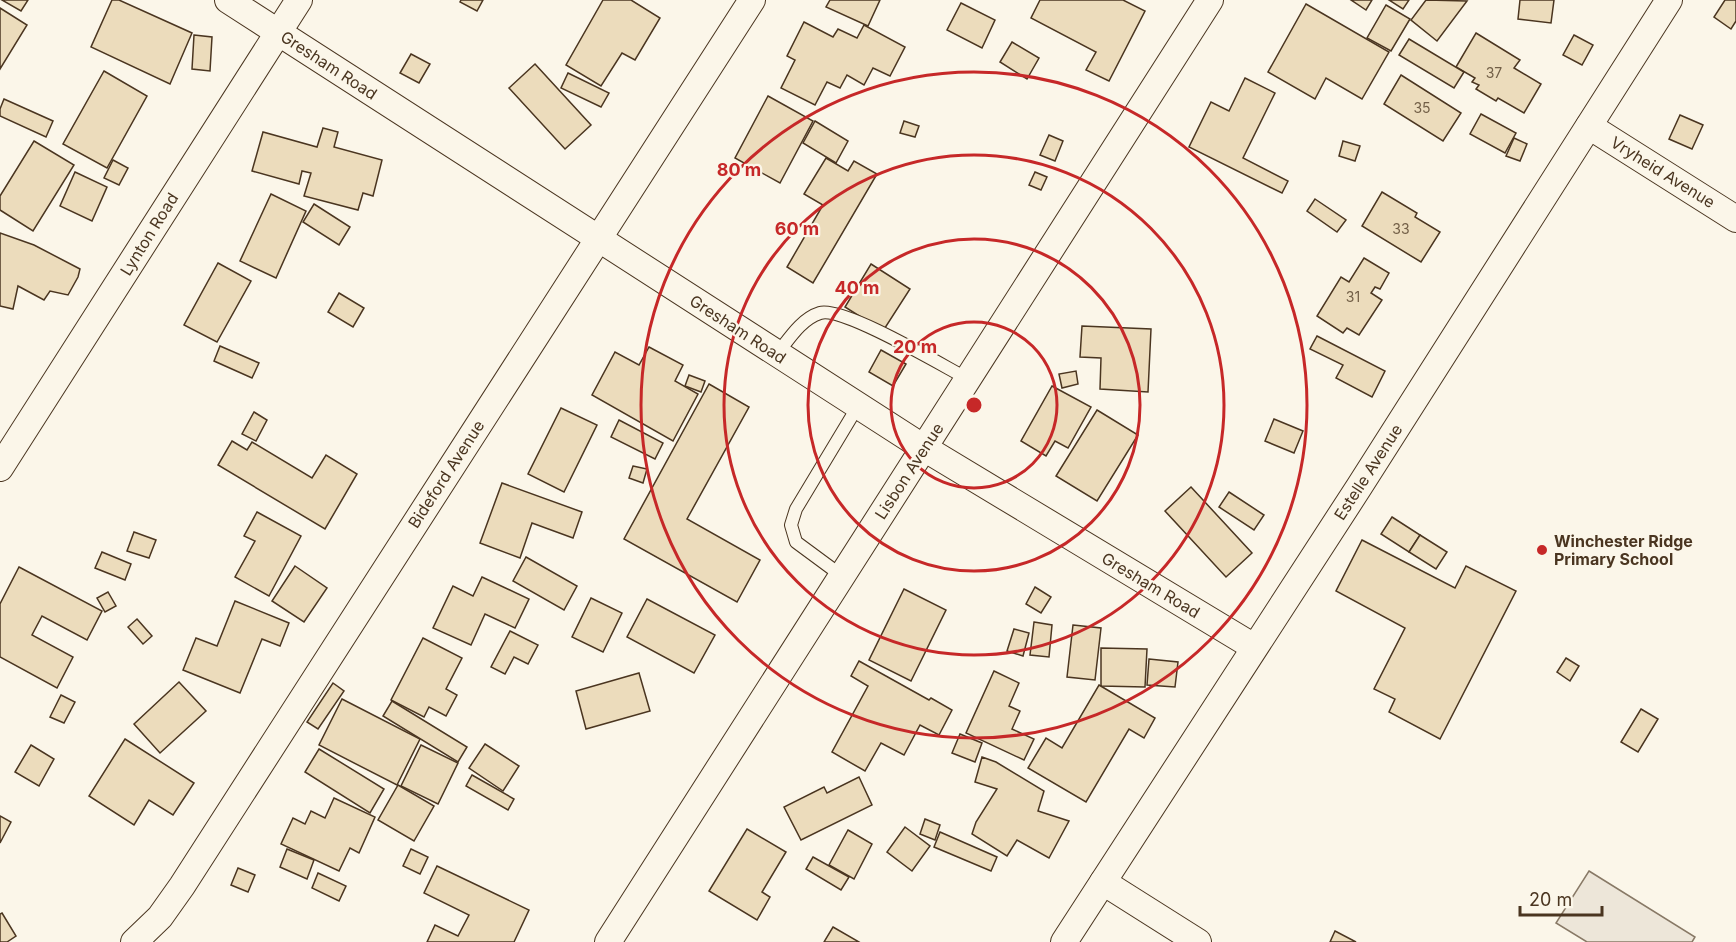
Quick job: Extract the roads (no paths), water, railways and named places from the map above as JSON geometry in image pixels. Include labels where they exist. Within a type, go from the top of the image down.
[{"type":"street","name":"Gresham Road","points":[[228,0],[924,448],[1254,647]]},
{"type":"street","name":"Lynton Road","points":[[0,468],[299,0]]},
{"type":"street","name":"Bideford Avenue","points":[[134,942],[160,917],[182,886],[752,0]]},
{"type":"street","name":"Lisbon Avenue","points":[[608,942],[1210,0]]},
{"type":"street","name":"Estelle Avenue","points":[[1064,942],[1669,0]]},
{"type":"street","name":"Vryheid Avenue","points":[[1590,126],[1736,219]]},
{"type":"street","points":[[1103,882],[1198,942]]},
{"type":"lane","points":[[777,354],[797,327],[819,313],[831,312],[897,341],[968,379]]},
{"type":"lane","points":[[842,576],[796,542],[791,525],[795,509],[858,406]]},
{"type":"place","name":"Winchester Ridge Primary School","points":[[1542,550]]}]
